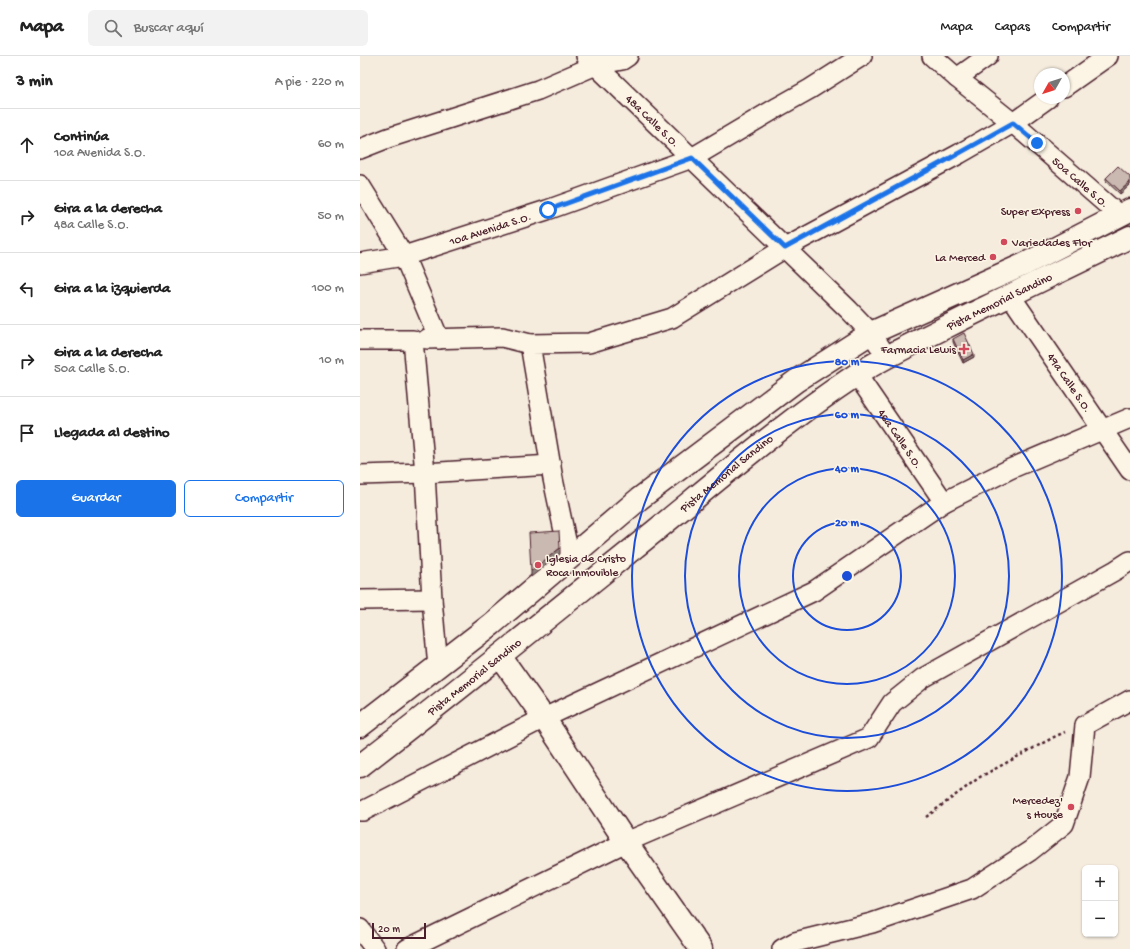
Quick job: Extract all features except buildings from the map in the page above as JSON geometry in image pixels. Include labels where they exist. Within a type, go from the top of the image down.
[{"type":"main road","name":"Pista Memorial Sandino","points":[[360,726],[492,624],[639,499],[790,386],[871,333],[1025,264],[1125,213]]},
{"type":"main road","name":"Pista Memorial Sandino","points":[[360,766],[500,656],[753,451],[857,375],[887,357],[1130,237]]},
{"type":"main road","points":[[500,656],[544,718],[626,842],[701,949]]},
{"type":"street","points":[[360,148],[538,90],[591,61],[622,60],[628,56]]},
{"type":"street","name":"10a Avenida S.O.","points":[[360,263],[404,256],[548,210],[692,158],[810,89],[862,56]]},
{"type":"street","name":"50a Calle S.O.","points":[[932,56],[957,78],[1125,213]]},
{"type":"street","points":[[957,78],[988,56]]},
{"type":"street","points":[[1070,83],[1108,56]]},
{"type":"street","name":"48a Calle S.O.","points":[[591,61],[849,310],[871,333],[887,357]]},
{"type":"street","points":[[360,340],[502,337],[530,344],[589,343],[672,318],[785,248],[1013,123],[1040,104]]},
{"type":"street","points":[[360,185],[404,256],[439,339]]},
{"type":"street","name":"49a Calle S.O.","points":[[1010,295],[1130,470]]},
{"type":"street","points":[[413,340],[425,473],[432,599],[438,667]]},
{"type":"street","points":[[530,344],[551,465],[570,559]]},
{"type":"street","name":"46a Calle S.O.","points":[[857,375],[944,502]]},
{"type":"street","points":[[360,811],[363,811],[544,718],[814,592],[944,502],[1010,469],[1130,418]]},
{"type":"street","points":[[360,475],[425,473],[551,465]]},
{"type":"street","points":[[407,949],[626,842],[869,738],[892,703],[923,678],[1130,561]]},
{"type":"street","points":[[360,600],[432,599]]},
{"type":"street","points":[[782,949],[795,942],[872,923],[972,889],[1030,851],[1064,824],[1080,777],[1085,725],[1130,700]]},
{"type":"street","points":[[360,929],[375,949]]},
{"type":"path","points":[[926,817],[980,777],[1056,736],[1085,725]]},
{"type":"place","name":"Super Express","points":[[1078,211]]},
{"type":"place","name":"Variedades Flor","points":[[1004,242]]},
{"type":"place","name":"La Merced","points":[[993,257]]},
{"type":"place","name":"Farmacia Lewis","points":[[964,349]]},
{"type":"place","name":"Iglesia de Cristo Roca Inmovible","points":[[538,565]]},
{"type":"place","name":"Mercedez' s House","points":[[1071,807]]},
{"type":"route","points":[[548,210],[692,158],[785,248],[866,205],[1013,123],[1037,143]]}]
